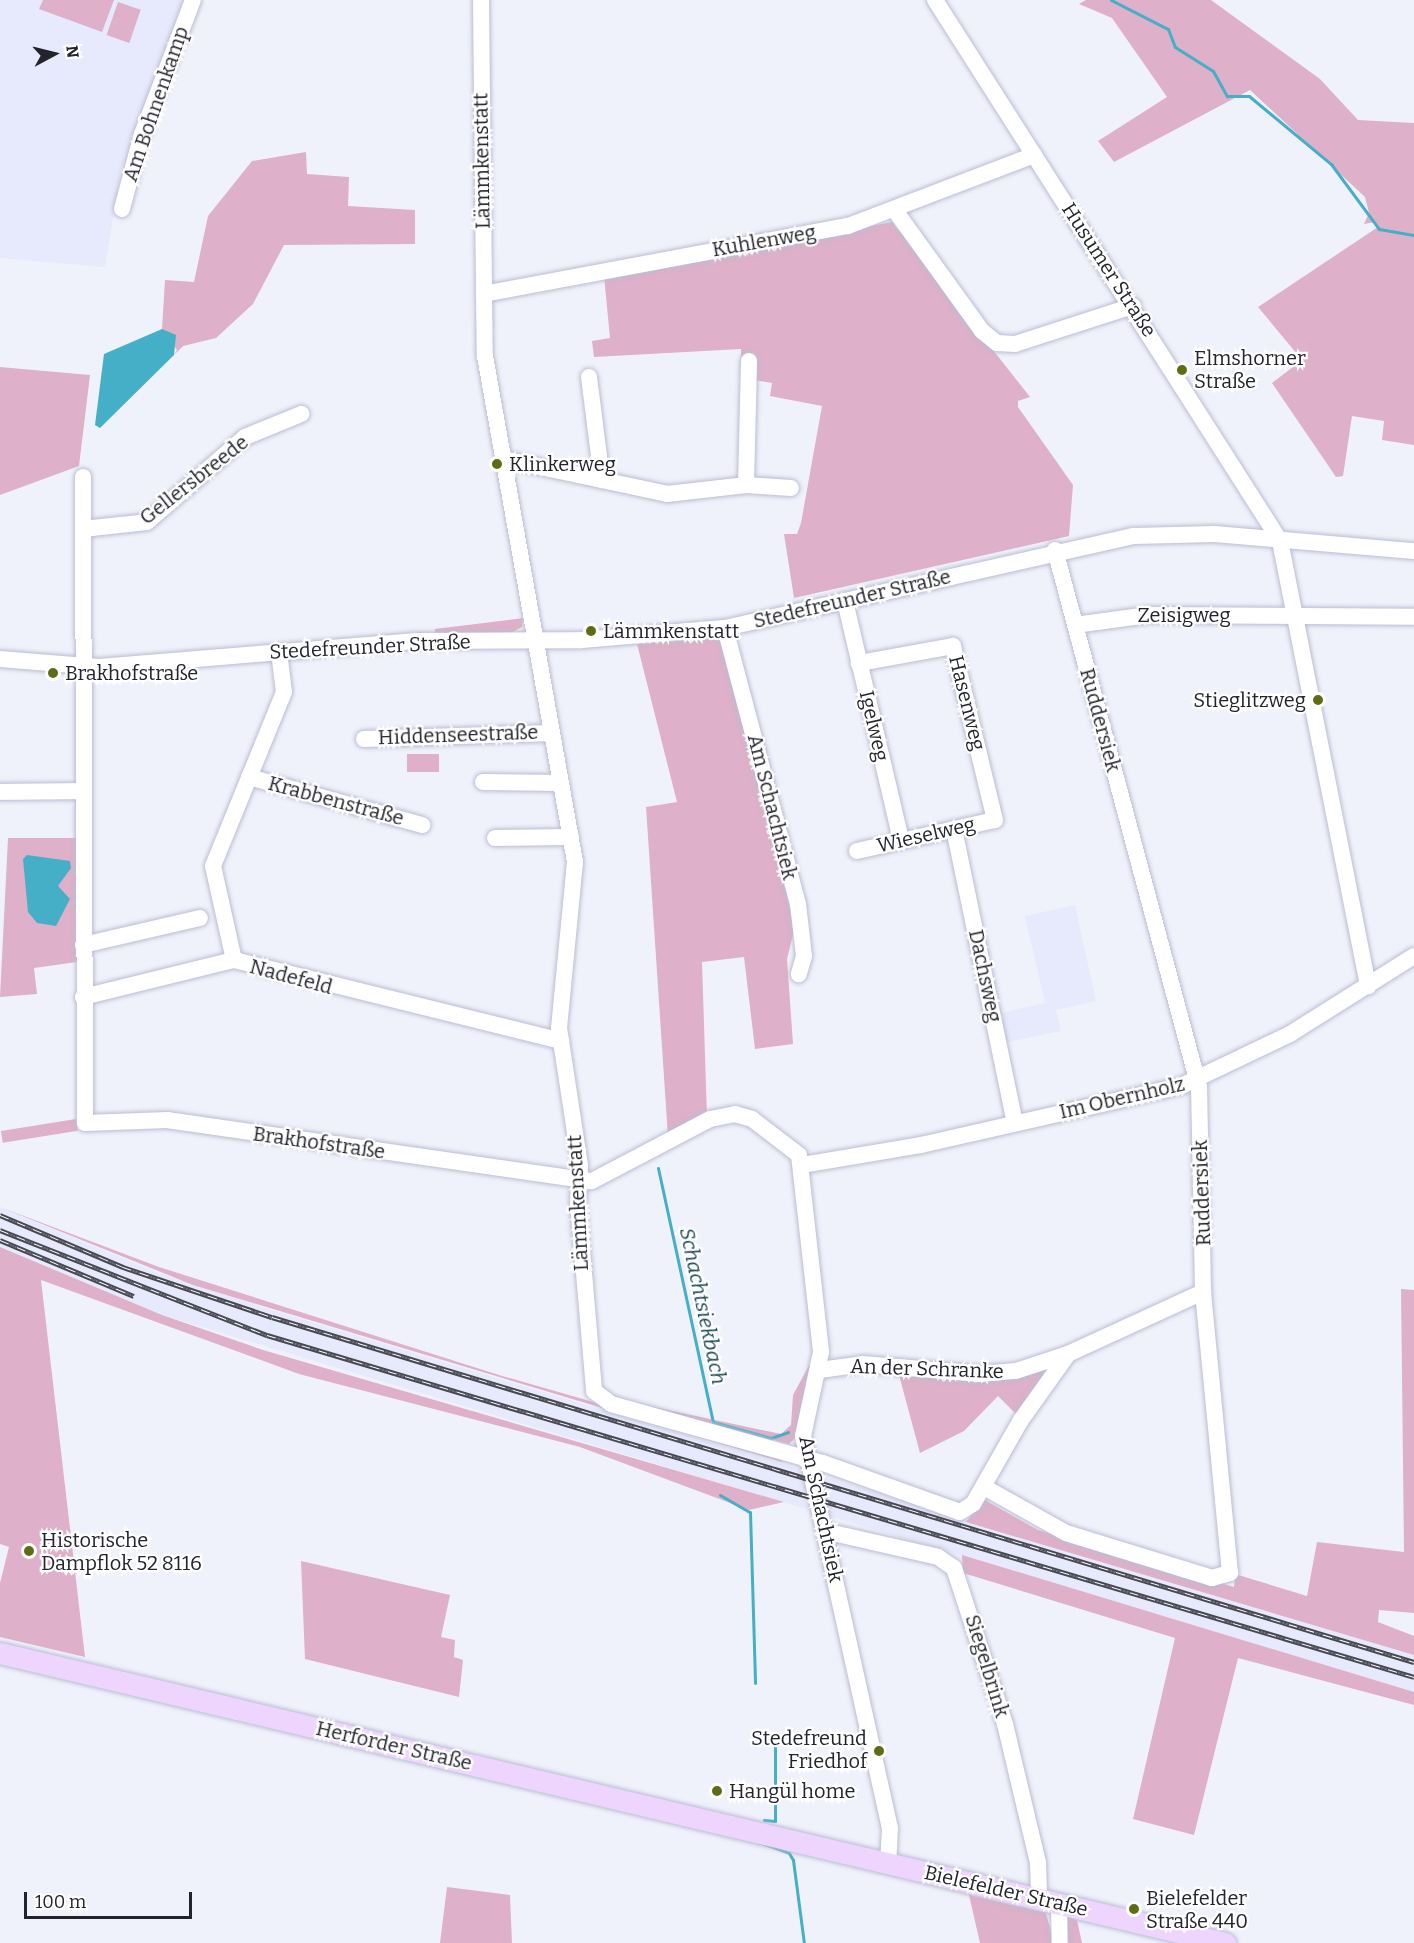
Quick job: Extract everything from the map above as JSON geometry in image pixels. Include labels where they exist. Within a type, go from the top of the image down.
[{"type":"main road","name":"Herforder Straße","points":[[0,1653],[787,1839]]},
{"type":"main road","name":"Bielefelder Straße","points":[[787,1839],[1225,1943]]},
{"type":"street","name":"Am Bohnenkamp","points":[[122,209],[142,134],[193,0]]},
{"type":"street","name":"Lämmkenstatt","points":[[481,0],[486,368],[571,837],[576,882],[561,1041],[579,1179],[594,1391],[612,1404],[807,1458]]},
{"type":"street","name":"Husumer Straße","points":[[935,0],[1133,306],[1281,546]]},
{"type":"street","name":"Kuhlenweg","points":[[484,294],[848,226],[1034,155]]},
{"type":"street","points":[[894,208],[982,332],[997,343],[1015,344],[1133,306]]},
{"type":"street","points":[[746,485],[749,361]]},
{"type":"street","points":[[589,376],[602,480]]},
{"type":"street","name":"Gellersbreede","points":[[83,529],[147,522],[245,437],[301,414]]},
{"type":"street","points":[[502,459],[667,494],[746,485],[791,488]]},
{"type":"street","points":[[83,477],[84,668]]},
{"type":"street","name":"Stedefreunder Straße","points":[[0,659],[84,668],[419,640],[535,641],[727,634],[1056,556],[1172,533],[1281,546],[1414,551]]},
{"type":"street","points":[[1281,546],[1368,986]]},
{"type":"street","name":"Ruddersiek","points":[[984,1487],[1066,1533],[1212,1578],[1227,1577],[1227,1519],[1203,1292],[1197,1080],[1056,556]]},
{"type":"street","name":"Igelweg","points":[[846,607],[902,840]]},
{"type":"street","name":"Zeisigweg","points":[[1075,626],[1128,615],[1414,617]]},
{"type":"street","name":"Am Schachtsiek","points":[[727,634],[798,904],[804,956],[799,974]]},
{"type":"street","name":"Hasenweg","points":[[859,663],[953,646],[995,819]]},
{"type":"street","name":"Nadefeld","points":[[279,652],[284,692],[213,866],[234,960],[561,1041]]},
{"type":"street","name":"Brakhofstraße","points":[[84,668],[82,791],[86,1123],[167,1120],[579,1179],[607,1178],[710,1119],[743,1114],[800,1160]]},
{"type":"street","name":"Hiddenseestraße","points":[[364,739],[552,733]]},
{"type":"street","name":"Krabbenstraße","points":[[249,777],[422,825]]},
{"type":"street","points":[[483,782],[561,783]]},
{"type":"street","points":[[0,792],[82,791]]},
{"type":"street","name":"Wieselweg","points":[[857,851],[995,819]]},
{"type":"street","name":"Dachsweg","points":[[954,829],[1015,1123]]},
{"type":"street","points":[[495,838],[571,837]]},
{"type":"street","points":[[83,945],[200,918]]},
{"type":"street","name":"Im Obernholz","points":[[800,1160],[1015,1123],[1197,1080],[1368,986],[1414,956]]},
{"type":"street","points":[[83,997],[234,960]]},
{"type":"street","name":"Am Schachtsiek","points":[[800,1160],[820,1370],[804,1412],[807,1458],[890,1828],[888,1863]]},
{"type":"street","name":"An der Schranke","points":[[820,1370],[900,1364],[997,1374],[1068,1354],[1203,1292]]},
{"type":"street","points":[[807,1458],[951,1511],[966,1511],[984,1487],[1068,1354]]},
{"type":"street","name":"Siegelbrink","points":[[824,1531],[938,1557],[954,1568],[1005,1724],[1038,1863],[1060,1943]]},
{"type":"shaded area","points":[[0,0],[184,0],[121,169],[105,267],[0,258]]},
{"type":"shaded area","points":[[43,0],[114,0],[102,32],[39,9]]},
{"type":"shaded area","points":[[1086,0],[1211,0],[1320,79],[1358,120],[1414,123],[1414,445],[1382,440],[1384,421],[1352,416],[1343,476],[1336,477],[1272,383],[1302,360],[1258,307],[1378,227],[1375,222],[1364,224],[1369,213],[1365,197],[1250,90],[1114,162],[1098,141],[1167,97],[1112,18],[1079,4]]},
{"type":"shaded area","points":[[118,2],[141,10],[129,43],[107,35]]},
{"type":"shaded area","points":[[306,152],[307,174],[349,177],[348,206],[415,210],[415,244],[284,245],[253,304],[216,338],[183,346],[174,355],[177,350],[162,329],[165,280],[194,282],[208,216],[252,161]]},
{"type":"shaded area","points":[[892,222],[1030,397],[1018,401],[1018,407],[1073,485],[1069,536],[794,598],[784,534],[797,534],[801,523],[822,406],[770,396],[772,383],[754,380],[755,357],[741,357],[741,349],[594,357],[592,341],[610,338],[604,276]]},
{"type":"shaded area","points":[[0,367],[90,375],[79,466],[0,495]]},
{"type":"shaded area","points":[[523,618],[522,627],[511,633],[435,633],[435,629]]},
{"type":"shaded area","points":[[720,638],[795,927],[787,959],[793,1044],[755,1049],[744,957],[702,962],[707,1117],[668,1137],[646,807],[677,802],[637,644]]},
{"type":"shaded area","points":[[407,754],[439,754],[439,772],[407,772]]},
{"type":"shaded area","points":[[8,838],[77,838],[77,962],[34,968],[37,994],[0,997]]},
{"type":"shaded area","points":[[1075,905],[1096,1001],[1056,1010],[1061,1031],[1007,1042],[1001,1013],[1045,1003],[1025,916]]},
{"type":"shaded area","points":[[76,1119],[78,1131],[3,1143],[1,1131]]},
{"type":"shaded area","points":[[0,1207],[156,1272],[262,1307],[1414,1655],[1414,1692],[162,1315],[0,1247]]},
{"type":"shaded area","points":[[0,1207],[159,1267],[499,1375],[781,1456],[782,1462],[193,1285]]},
{"type":"shaded area","points":[[0,1247],[162,1315],[263,1350],[784,1502],[749,1510],[580,1447],[299,1374],[41,1280],[85,1657],[0,1637],[0,1583],[9,1547],[0,1544]]},
{"type":"shaded area","points":[[1401,1289],[1414,1290],[1414,1613],[1379,1610],[1378,1622],[1414,1636],[1414,1655],[966,1522],[983,1499],[1038,1530],[1234,1587],[1235,1574],[1307,1596],[1317,1542],[1404,1552]]},
{"type":"shaded area","points":[[812,1360],[798,1435],[789,1444],[630,1402],[781,1434],[791,1425],[793,1395]]},
{"type":"shaded area","points":[[1041,1369],[1052,1375],[1018,1416],[998,1396],[964,1431],[920,1453],[899,1375]]},
{"type":"shaded area","points":[[962,1555],[1414,1692],[1414,1705],[1238,1658],[1194,1835],[1133,1819],[1175,1638],[963,1573]]},
{"type":"shaded area","points":[[301,1561],[450,1595],[441,1637],[455,1640],[454,1657],[463,1660],[459,1697],[305,1659]]},
{"type":"shaded area","points":[[447,1887],[510,1895],[512,1943],[440,1943]]},
{"type":"shaded area","points":[[969,1895],[1046,1913],[1054,1943],[980,1943]]},
{"type":"shaded area","points":[[1063,1916],[1077,1920],[1082,1943],[1064,1943]]},
{"type":"water","points":[[162,329],[176,335],[174,355],[100,428],[95,425],[104,354]]},
{"type":"water","points":[[27,855],[70,861],[71,868],[58,886],[70,899],[56,926],[37,923],[28,912],[23,859]]},
{"type":"waterway","points":[[1111,0],[1168,29],[1175,47],[1213,71],[1227,96],[1249,96],[1331,164],[1379,229],[1414,235]]},
{"type":"waterway","name":"Schachtsiekbach","points":[[658,1168],[713,1422],[771,1438],[788,1432]]},
{"type":"waterway","name":"Schachtsiekbach","points":[[720,1495],[750,1512],[755,1683]]},
{"type":"waterway","name":"Schachtsiekbach","points":[[764,1739],[775,1743],[775,1821],[764,1820]]},
{"type":"waterway","name":"Schachtsiekbach","points":[[759,1842],[789,1853],[793,1860],[804,1943]]},
{"type":"railway","points":[[0,1215],[123,1267],[272,1317],[1414,1662]]},
{"type":"railway","points":[[0,1230],[267,1335],[1414,1677]]},
{"type":"railway","points":[[0,1240],[134,1296]]},
{"type":"place","name":"Elmshorner Straße","points":[[1182,370]]},
{"type":"place","name":"Klinkerweg","points":[[497,464]]},
{"type":"place","name":"Lämmkenstatt","points":[[591,631]]},
{"type":"place","name":"Brakhofstraße","points":[[53,673]]},
{"type":"place","name":"Stieglitzweg","points":[[1318,700]]},
{"type":"place","name":"Historische Dampflok 52 8116","points":[[29,1551]]},
{"type":"place","name":"Stedefreund Friedhof","points":[[879,1751]]},
{"type":"place","name":"Hangül home","points":[[717,1791]]},
{"type":"place","name":"Bielefelder Straße 440","points":[[1134,1909]]}]
